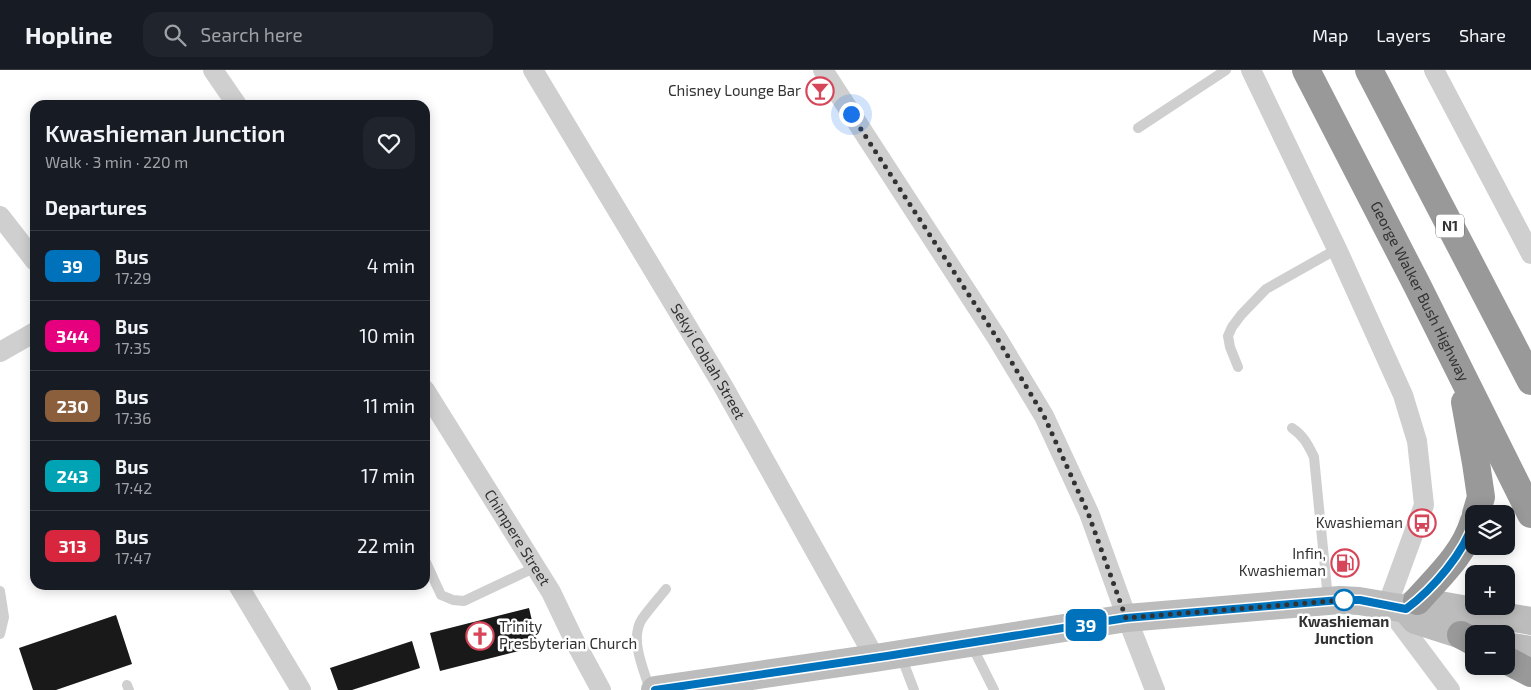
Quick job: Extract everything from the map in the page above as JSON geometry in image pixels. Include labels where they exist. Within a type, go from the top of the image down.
[{"type":"highway","name":"George Walker Bush Highway","points":[[1306,70],[1531,514]]},
{"type":"highway","name":"N1","points":[[1369,70],[1531,381]]},
{"type":"highway","points":[[1458,369],[1476,463],[1481,497],[1479,505]]},
{"type":"highway","points":[[1403,605],[1455,560],[1465,543]]},
{"type":"highway","points":[[1515,665],[1531,673]]},
{"type":"main road","points":[[655,690],[731,685],[887,656],[1126,618],[1328,600],[1360,600],[1531,621]]},
{"type":"main road","points":[[1403,605],[1415,620],[1465,638]]},
{"type":"main road","points":[[1515,647],[1531,650]]},
{"type":"street","points":[[213,70],[234,100]]},
{"type":"street","name":"Sekyi Coblah Street","points":[[533,70],[887,656]]},
{"type":"street","points":[[823,70],[997,338],[1044,416],[1088,513],[1126,618],[1155,690]]},
{"type":"street","points":[[1251,70],[1337,249],[1403,396],[1417,441],[1424,505],[1403,605],[1450,690]]},
{"type":"street","points":[[1434,70],[1531,254]]},
{"type":"street","points":[[0,216],[30,255]]},
{"type":"street","points":[[0,352],[30,335]]},
{"type":"street","name":"Chimpere Street","points":[[430,398],[551,592],[600,690]]},
{"type":"street","points":[[241,590],[301,690]]},
{"type":"lane","points":[[1138,128],[1226,70]]},
{"type":"lane","points":[[1238,367],[1228,336],[1241,315],[1266,289],[1337,249]]},
{"type":"lane","points":[[1292,428],[1301,434],[1308,443],[1314,457],[1328,600]]},
{"type":"lane","points":[[430,572],[440,595],[453,600],[464,601],[536,567]]},
{"type":"lane","points":[[650,690],[636,643],[636,632],[641,620],[666,589]]},
{"type":"lane","points":[[0,591],[4,617],[0,634]]},
{"type":"lane","points":[[971,643],[994,690]]},
{"type":"lane","points":[[887,656],[914,690]]},
{"type":"building","points":[[529,608],[538,646],[440,671],[430,633]]},
{"type":"building","points":[[116,615],[132,664],[56,690],[33,690],[19,648]]},
{"type":"building","points":[[412,641],[420,668],[352,690],[338,690],[330,668]]},
{"type":"bus line","name":"39","points":[[655,690],[1126,618],[1340,600],[1360,600],[1406,609],[1417,601],[1455,560],[1465,543]]},
{"type":"place","name":"Chisney Lounge Bar","points":[[820,91]]},
{"type":"place","name":"Kwashieman","points":[[1422,523]]},
{"type":"place","name":"Infin, Kwashieman","points":[[1345,563]]},
{"type":"place","name":"Kwashieman Junction","points":[[1344,600]]},
{"type":"place","name":"Trinity Presbyterian Church","points":[[480,636]]},
{"type":"route","points":[[851,114],[997,338],[1044,416],[1088,513],[1126,618],[1344,600]]}]
